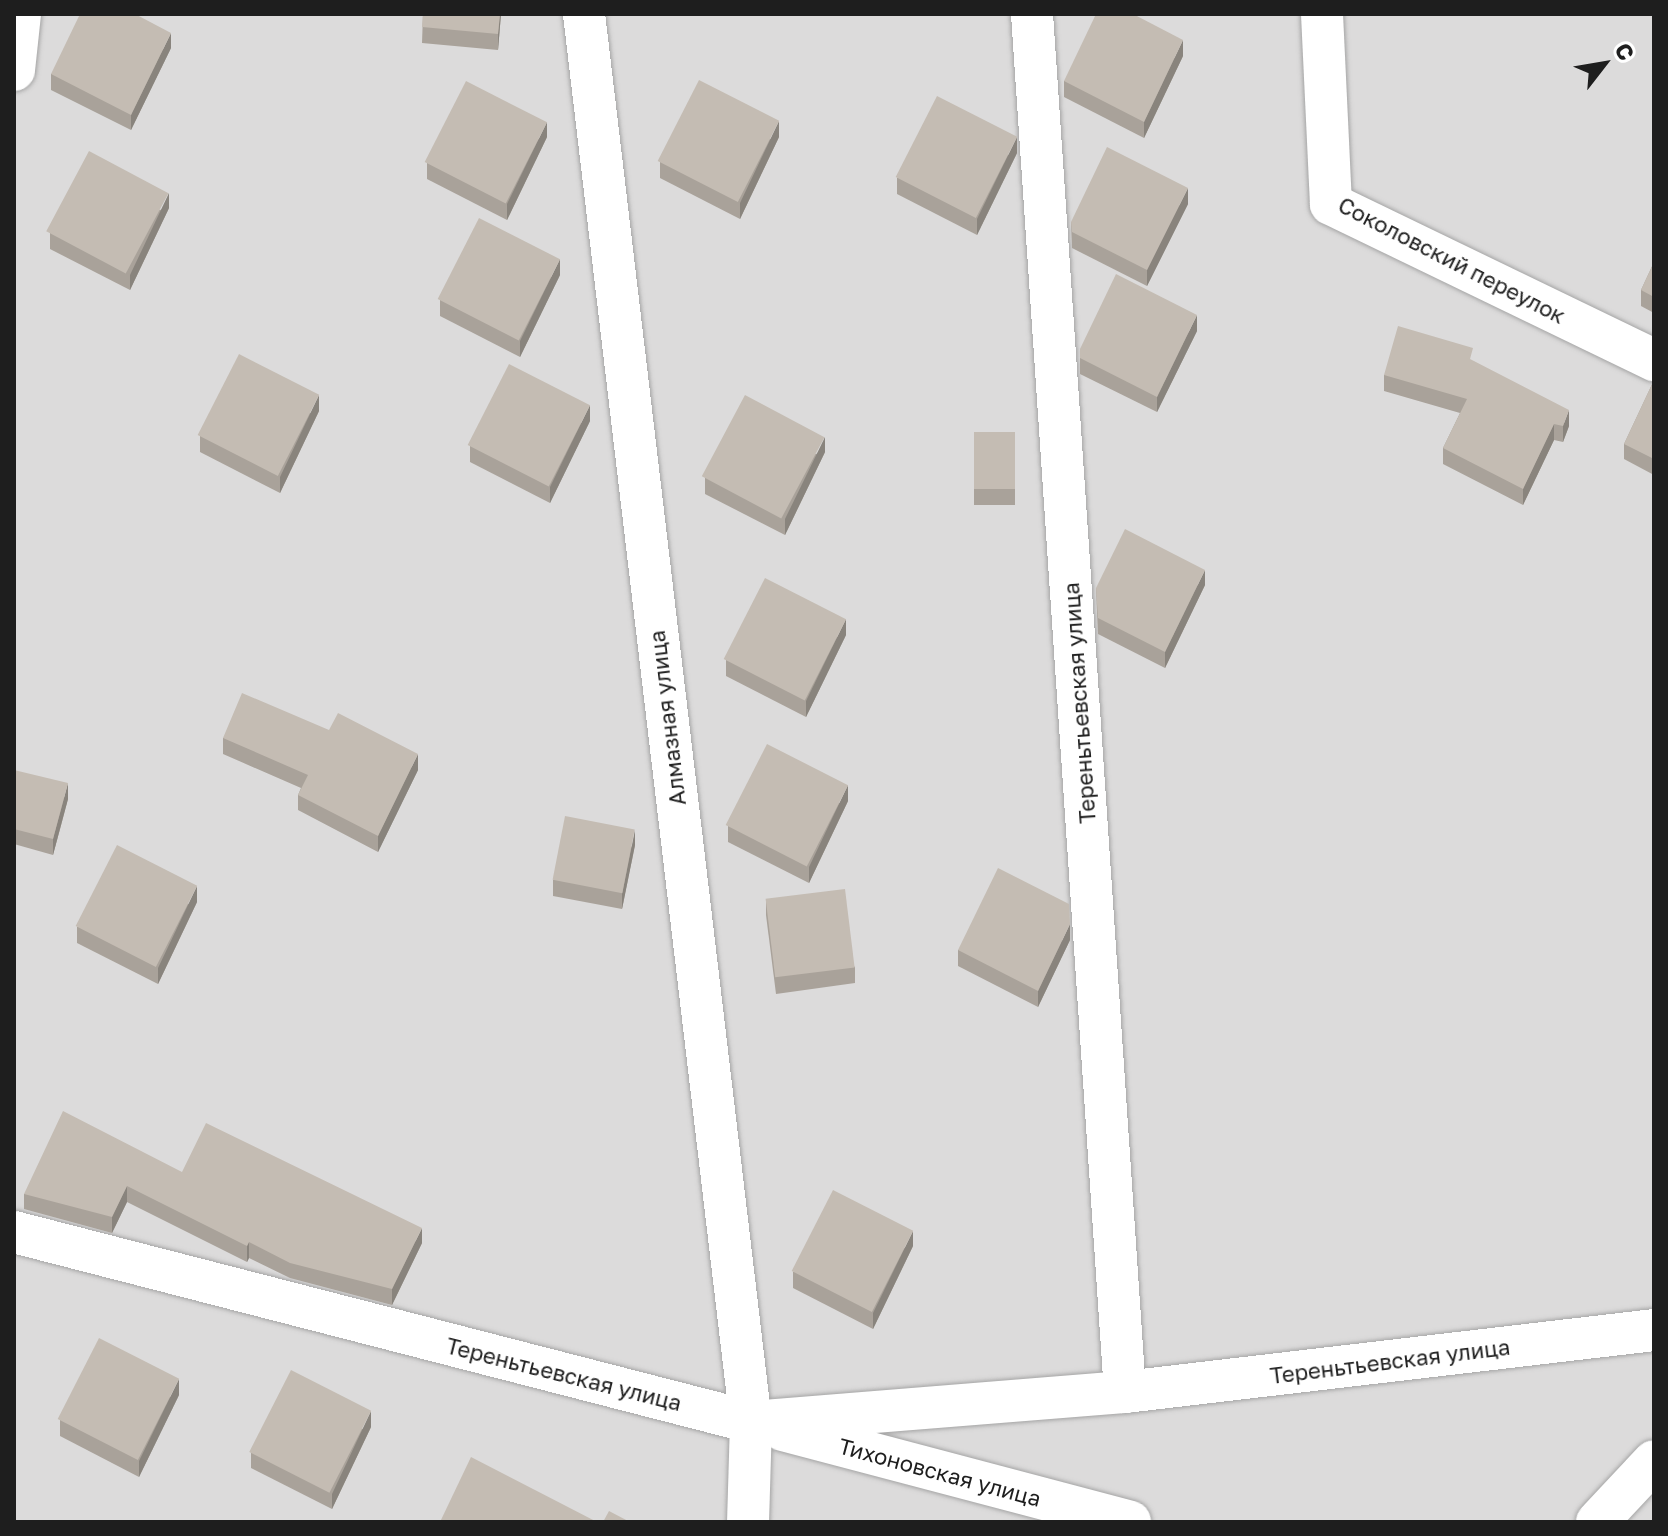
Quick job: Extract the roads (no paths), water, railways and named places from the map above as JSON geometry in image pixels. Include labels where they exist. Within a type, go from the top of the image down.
[{"type":"street","points":[[14,70],[20,14]]},
{"type":"street","name":"Алмазная улица","points":[[584,14],[751,1422],[748,1522]]},
{"type":"street","name":"Тереньтьевская улица","points":[[1032,14],[1125,1392]]},
{"type":"street","name":"Соколовский переулок","points":[[1322,14],[1331,204],[1654,360]]},
{"type":"street","name":"Тереньтьевская улица","points":[[14,1232],[751,1422],[1125,1392],[1654,1330]]},
{"type":"street","name":"Тихоновская улица","points":[[751,1422],[1130,1522]]},
{"type":"street","points":[[1597,1522],[1654,1461]]}]
